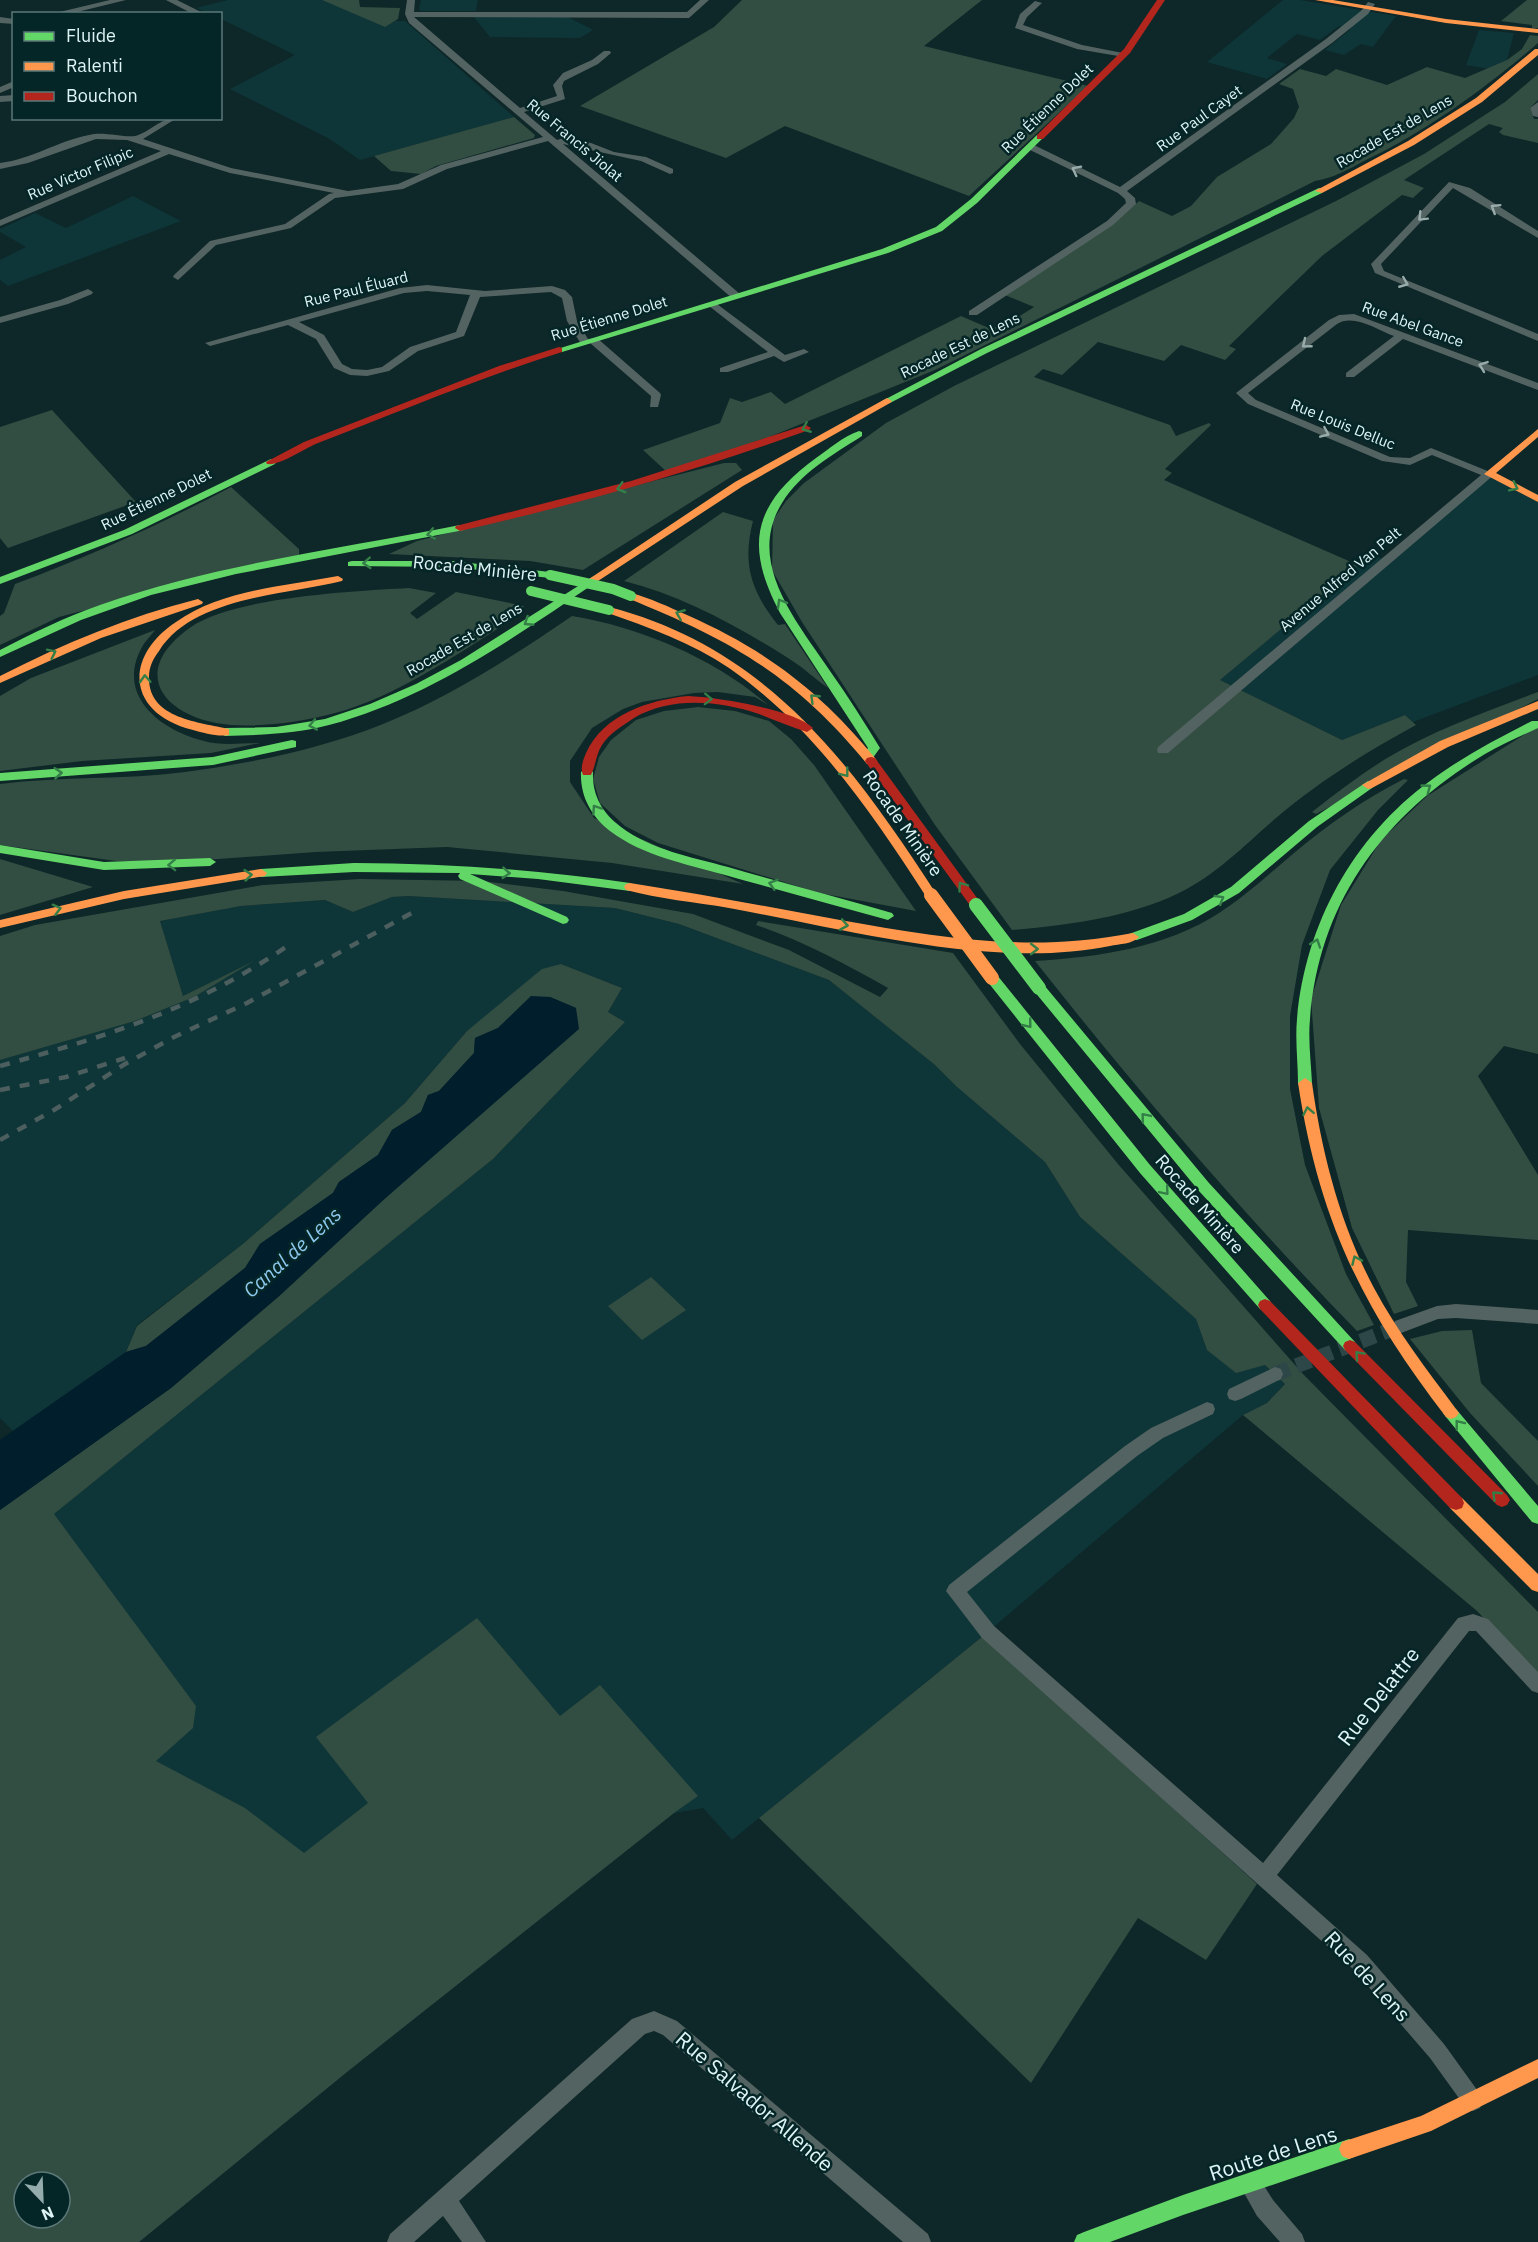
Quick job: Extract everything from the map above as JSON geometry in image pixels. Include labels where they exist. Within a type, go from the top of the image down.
[{"type":"main road","name":"Rue Étienne Dolet","points":[[0,581],[128,532],[307,444],[502,368],[885,251],[928,234],[946,224],[974,201],[1089,92],[1124,54],[1161,0]]},
{"type":"main road","points":[[1319,0],[1538,31]]},
{"type":"main road","points":[[1348,0],[1369,6]]},
{"type":"main road","name":"Rocade Est de Lens","points":[[0,680],[69,645],[171,608],[261,588],[343,579],[209,609],[170,629],[157,642],[147,658],[143,674],[146,690],[153,703],[165,714],[202,729],[226,733],[256,733],[340,719],[408,692],[476,655],[783,457],[938,373],[1371,165],[1479,100],[1538,51]]},
{"type":"main road","name":"Rocade Est de Lens","points":[[0,777],[213,761],[310,739],[388,714],[421,698],[528,636],[760,480],[876,414],[1386,168],[1490,104],[1538,64]]},
{"type":"main road","points":[[868,756],[874,748],[778,599],[764,566],[761,549],[763,535],[774,509],[799,479],[832,452],[883,418],[977,365]]},
{"type":"main road","points":[[0,654],[67,620],[173,586],[228,572],[508,517],[591,497],[680,471],[805,429],[938,373]]},
{"type":"main road","name":"Avenue Alfred Van Pelt","points":[[1489,474],[1538,432]]},
{"type":"main road","points":[[1489,474],[1538,499]]},
{"type":"main road","name":"Rocade Minière","points":[[0,662],[76,625],[177,591],[278,570],[322,565],[410,561],[479,565],[550,575],[613,589],[692,619],[726,636],[781,670],[808,692],[868,756],[1039,988],[1156,1131],[1261,1249],[1397,1395],[1526,1519]]},
{"type":"main road","name":"Rocade Minière","points":[[526,590],[609,610],[694,645],[748,676],[787,708],[846,774],[992,978],[1120,1138],[1241,1279],[1382,1428],[1538,1585]]},
{"type":"main road","points":[[756,894],[899,919],[656,850],[633,839],[601,817],[591,802],[586,772],[590,755],[600,739],[615,725],[633,714],[675,701],[696,698],[735,702],[755,707],[807,728]]},
{"type":"main road","points":[[0,924],[89,901],[218,879],[338,867],[445,868],[565,877],[970,945],[1033,950],[1099,945],[1135,937],[1183,919],[1210,905],[1238,888],[1312,825],[1353,794],[1396,767],[1457,737],[1538,705]]},
{"type":"main road","points":[[1457,737],[1489,732],[1538,714]]},
{"type":"main road","points":[[1526,1519],[1466,1433],[1410,1360],[1372,1299],[1339,1224],[1322,1168],[1307,1109],[1300,1042],[1303,1000],[1313,949],[1331,902],[1353,863],[1393,816],[1422,791],[1462,763],[1538,723]]},
{"type":"main road","points":[[0,849],[104,866],[223,861]]},
{"type":"main road","points":[[278,858],[374,853]]},
{"type":"main road","points":[[445,868],[563,921]]},
{"type":"main road","points":[[930,925],[984,933],[1038,934]]},
{"type":"main road","name":"Route de Lens","points":[[1084,2242],[1183,2205],[1425,2124],[1538,2068]]},
{"type":"street","points":[[65,12],[122,0]]},
{"type":"street","points":[[170,0],[197,12]]},
{"type":"street","points":[[411,0],[409,14],[689,15],[705,0]]},
{"type":"street","points":[[1038,3],[1028,10],[1018,26],[1080,47],[1124,54]]},
{"type":"street","name":"Rue Paul Cayet","points":[[1121,191],[1306,58],[1369,6]]},
{"type":"street","points":[[0,10],[2,12],[0,20]]},
{"type":"street","name":"Rue Francis Jiolat","points":[[409,14],[412,21],[736,296]]},
{"type":"street","points":[[517,111],[549,103],[562,96],[557,86],[558,81],[564,76],[601,60],[607,52]]},
{"type":"street","points":[[1538,105],[1534,108],[1538,114]]},
{"type":"street","points":[[136,139],[169,120]]},
{"type":"street","points":[[0,166],[34,159],[94,136],[136,139],[212,166],[346,193]]},
{"type":"street","points":[[178,277],[213,243],[288,225],[332,196],[400,187],[444,167],[552,140],[591,146],[612,154],[646,155],[670,171]]},
{"type":"street","points":[[973,313],[1118,217],[1131,204],[1130,198],[1121,191],[1031,147]]},
{"type":"street","name":"Rue Victor Filipic","points":[[0,224],[171,150]]},
{"type":"street","points":[[1538,235],[1467,190],[1452,184],[1376,264],[1380,273],[1538,338]]},
{"type":"street","name":"Rue Paul Éluard","points":[[210,344],[404,290],[427,288],[476,294],[542,289],[561,292],[567,297],[570,320],[589,341]]},
{"type":"street","points":[[0,320],[64,302],[88,292]]},
{"type":"street","points":[[289,321],[320,338],[338,366],[350,372],[367,373],[385,369],[414,350],[460,334],[476,294]]},
{"type":"street","points":[[713,303],[784,359],[804,352]]},
{"type":"street","name":"Rue Abel Gance","points":[[1252,402],[1242,393],[1339,318],[1354,317],[1538,387]]},
{"type":"street","points":[[1350,375],[1402,335]]},
{"type":"street","points":[[589,341],[656,395],[654,405]]},
{"type":"street","points":[[724,370],[774,353]]},
{"type":"street","name":"Rue Louis Delluc","points":[[1252,402],[1398,463],[1412,462],[1431,451],[1489,474]]},
{"type":"street","name":"Avenue Alfred Van Pelt","points":[[1163,750],[1489,474]]},
{"type":"street","points":[[1401,1326],[1437,1313],[1456,1311],[1538,1317]]},
{"type":"street","points":[[1235,1394],[1275,1374]]},
{"type":"street","name":"Rue de Lens","points":[[1208,1409],[1157,1433],[1131,1451],[955,1591],[988,1632],[1360,1962],[1437,2051],[1473,2102]]},
{"type":"street","name":"Rue Delattre","points":[[1257,1869],[1464,1624],[1482,1625],[1538,1685]]},
{"type":"street","name":"Rue Salvador Allende","points":[[398,2242],[639,2026],[654,2021],[670,2028],[920,2242]]},
{"type":"street","points":[[1250,2184],[1265,2208],[1294,2242]]},
{"type":"street","points":[[442,2201],[452,2209],[475,2242]]},
{"type":"shaded area","points":[[228,0],[322,0],[385,26],[395,21],[405,21],[514,117],[360,160],[328,138],[230,89],[295,55],[222,19],[222,12],[206,12],[196,8]]},
{"type":"shaded area","points":[[421,0],[478,0],[476,11],[421,11],[419,9]]},
{"type":"shaded area","points":[[1283,0],[1300,0],[1396,16],[1373,47],[1361,44],[1344,55],[1325,50],[1351,29],[1339,26],[1320,40],[1297,34],[1267,58],[1287,64],[1267,79],[1207,62]]},
{"type":"shaded area","points":[[473,16],[568,17],[593,30],[580,38],[490,37]]},
{"type":"shaded area","points":[[1479,30],[1514,33],[1507,60],[1489,69],[1466,65]]},
{"type":"shaded area","points":[[133,196],[181,221],[8,286],[0,280],[0,260],[26,247],[0,232],[0,229],[35,213],[66,228]]},
{"type":"shaded area","points":[[1489,474],[1538,501],[1538,675],[1413,722],[1405,715],[1342,740],[1220,680],[1370,555],[1388,560]]},
{"type":"shaded area","points":[[408,896],[615,908],[679,924],[829,980],[935,1065],[957,1087],[1045,1162],[1080,1217],[1196,1319],[1207,1350],[1265,1365],[1285,1384],[1267,1403],[1243,1415],[983,1636],[732,1840],[703,1808],[674,1813],[347,2072],[139,2242],[0,2242],[54,1514],[493,1159],[625,1022],[608,1012],[622,988],[561,964],[467,1031],[405,1103],[244,1243],[137,1325],[126,1352],[13,1431],[0,1418],[0,1060],[135,1021],[194,997],[245,966],[183,996],[160,921],[241,906],[325,900],[353,912],[392,897]]},
{"type":"green space","points":[[322,0],[359,0],[360,7],[400,8],[398,19],[385,27]]},
{"type":"green space","points":[[742,0],[982,0],[924,46],[1088,86],[969,196],[785,126],[726,158],[580,106],[714,27]]},
{"type":"green space","points":[[1527,0],[1538,0],[1538,28],[1532,28],[1532,25],[1501,21]]},
{"type":"green space","points":[[1530,35],[1538,36],[1538,43],[1498,76],[1434,122],[1389,148],[1341,173],[1315,181],[935,370],[769,437],[667,472],[643,450],[720,423],[730,398],[742,402],[771,392],[785,404],[961,316],[991,329],[1018,317],[1034,307],[1005,295],[1114,223],[1139,201],[1172,216],[1191,206],[1217,177],[1271,144],[1294,118],[1299,107],[1293,89],[1279,84],[1300,69],[1326,76],[1336,69],[1387,85],[1427,67],[1465,78],[1507,60],[1522,49]]},
{"type":"green space","points":[[1538,74],[1538,100],[1530,108],[1534,119],[1538,119],[1538,143],[1503,135],[1499,132],[1503,128],[1489,124],[1404,180],[1424,188],[1413,198],[1402,195],[1322,256],[1229,346],[1236,349],[1225,360],[1181,345],[1164,361],[1098,342],[1062,375],[1043,369],[1034,377],[1170,425],[1176,436],[1209,423],[1211,425],[1165,469],[1172,473],[1164,480],[1358,565],[1220,680],[1342,740],[1405,715],[1416,725],[1326,779],[1193,886],[1139,909],[1076,923],[1012,930],[935,825],[802,622],[772,570],[773,520],[786,501],[804,483],[886,423],[954,386],[1336,201],[1424,154],[1505,102]]},
{"type":"green space","points":[[514,117],[535,135],[534,138],[436,166],[421,174],[391,171],[374,156]]},
{"type":"green space","points":[[52,410],[136,502],[8,548],[0,538],[0,427]]},
{"type":"green space","points":[[724,463],[736,463],[742,470],[583,570],[530,561],[389,554],[417,541]]},
{"type":"green space","points":[[231,487],[299,549],[299,555],[59,617],[0,645],[0,616],[4,613],[15,584],[125,539]]},
{"type":"green space","points":[[723,512],[753,521],[748,551],[755,588],[769,613],[778,625],[785,624],[828,688],[796,663],[731,624],[668,595],[624,581]]},
{"type":"green space","points":[[409,588],[436,593],[410,613],[417,619],[456,592],[524,606],[519,615],[430,671],[382,696],[335,713],[297,721],[231,725],[208,721],[188,714],[172,704],[162,691],[158,677],[160,661],[171,644],[191,627],[210,617],[265,602],[296,597]]},
{"type":"green space","points":[[572,616],[624,628],[676,647],[725,673],[768,705],[755,697],[718,692],[694,693],[642,702],[623,709],[592,728],[570,761],[570,782],[594,818],[743,884],[612,863],[447,847],[316,852],[191,861],[116,861],[0,845],[0,784],[185,772],[261,759],[335,741],[383,724],[432,702],[503,661]]},
{"type":"green space","points":[[155,630],[142,646],[135,666],[134,682],[139,697],[147,709],[173,729],[204,741],[224,744],[260,743],[211,753],[82,761],[0,771],[0,696],[31,678]]},
{"type":"green space","points":[[1538,692],[1538,699],[1316,814],[1312,812],[1368,771],[1405,748],[1461,722]]},
{"type":"green space","points":[[698,707],[735,711],[769,721],[791,739],[814,765],[916,911],[819,893],[658,843],[625,826],[600,803],[593,779],[599,757],[611,740],[636,720],[664,711]]},
{"type":"green space","points":[[1538,726],[1538,1054],[1504,1046],[1478,1076],[1538,1175],[1538,1240],[1408,1230],[1406,1282],[1418,1306],[1394,1314],[1352,1228],[1319,1108],[1311,999],[1341,905],[1381,840],[1427,796]]},
{"type":"green space","points":[[1404,779],[1408,780],[1378,810],[1330,870],[1302,945],[1290,1016],[1290,1089],[1305,1165],[1346,1274],[1374,1325],[1357,1331],[1191,1150],[1035,961],[1083,957],[1130,949],[1154,943],[1198,925],[1239,899],[1334,822]]},
{"type":"green space","points":[[0,859],[93,887],[0,915]]},
{"type":"green space","points":[[360,879],[482,881],[563,891],[693,914],[789,950],[880,997],[888,988],[807,946],[756,925],[758,921],[953,953],[1020,1044],[1118,1164],[1303,1374],[1538,1612],[1538,1675],[1477,1611],[1243,1415],[1267,1403],[1285,1384],[1265,1365],[1236,1373],[1207,1350],[1196,1319],[1080,1217],[1045,1162],[957,1087],[935,1065],[829,980],[679,924],[615,908],[408,896],[392,897],[353,912],[325,900],[241,906],[160,921],[183,996],[254,961],[194,997],[135,1021],[0,1060],[0,936],[35,925],[263,885]]},
{"type":"green space","points":[[561,964],[622,988],[608,1012],[625,1022],[493,1159],[54,1514],[196,1706],[193,1728],[156,1761],[245,1808],[304,1853],[368,1803],[316,1737],[477,1618],[560,1716],[600,1685],[698,1796],[347,2072],[139,2242],[0,2242],[0,1510],[171,1388],[278,1297],[380,1203],[576,1008],[550,997],[531,997],[498,1028],[475,1038],[474,1053],[439,1091],[428,1095],[421,1112],[392,1130],[378,1155],[339,1182],[333,1193],[260,1244],[245,1268],[146,1346],[126,1352],[137,1326],[244,1243],[405,1103],[467,1031],[542,969]]},
{"type":"green space","points":[[651,1277],[686,1310],[642,1340],[608,1306]]},
{"type":"green space","points":[[1472,1330],[1481,1383],[1538,1441],[1538,1486],[1470,1413],[1410,1339],[1442,1331]]},
{"type":"green space","points":[[983,1636],[1257,1884],[1206,1960],[1138,1918],[1031,2083],[759,1818]]},
{"type":"water","name":"Canal de Lens","points":[[531,996],[550,997],[576,1008],[579,1029],[380,1203],[278,1297],[171,1388],[0,1510],[0,1440],[126,1352],[146,1346],[245,1268],[260,1244],[333,1193],[339,1182],[378,1155],[392,1130],[421,1112],[428,1095],[439,1091],[474,1053],[475,1038],[498,1028]]},
{"type":"tunnel","points":[[1275,1374],[1398,1327]]},
{"type":"railway","points":[[0,1140],[54,1110],[125,1064],[174,1037],[247,1003],[419,909]]},
{"type":"railway","points":[[0,1066],[77,1044],[148,1019],[217,988],[286,947]]},
{"type":"railway","points":[[0,1090],[66,1077],[125,1058]]},
{"type":"traffic: fast","points":[[559,350],[885,251],[939,229],[974,201],[1040,137]]},
{"type":"traffic: fast","points":[[887,401],[984,351],[1319,191]]},
{"type":"traffic: fast","points":[[859,434],[814,464],[784,493],[766,526],[763,548],[766,570],[774,592],[785,613],[838,690],[874,748],[868,756]]},
{"type":"traffic: fast","points":[[0,581],[128,532],[271,462]]},
{"type":"traffic: fast","points":[[0,654],[77,617],[147,593],[236,571],[460,528]]},
{"type":"traffic: fast","points":[[352,564],[452,564],[550,575]]},
{"type":"traffic: fast","points":[[550,575],[613,589],[631,596]]},
{"type":"traffic: fast","points":[[225,732],[276,731],[326,722],[374,707],[465,662],[594,579]]},
{"type":"traffic: fast","points":[[531,591],[609,610]]},
{"type":"traffic: fast","points":[[1305,1083],[1303,1021],[1311,963],[1329,911],[1356,864],[1391,821],[1433,784],[1482,752],[1536,724]]},
{"type":"traffic: fast","points":[[0,777],[213,761],[292,744]]},
{"type":"traffic: fast","points":[[587,772],[590,798],[598,812],[617,830],[645,846],[888,916]]},
{"type":"traffic: fast","points":[[1133,937],[1188,917],[1235,890],[1313,824],[1368,785]]},
{"type":"traffic: fast","points":[[0,849],[104,866],[210,862]]},
{"type":"traffic: fast","points":[[261,873],[354,867],[446,868],[538,875],[630,887]]},
{"type":"traffic: fast","points":[[464,876],[563,920]]},
{"type":"traffic: fast","points":[[976,905],[1039,988]]},
{"type":"traffic: fast","points":[[992,978],[1145,1169],[1265,1305]]},
{"type":"traffic: fast","points":[[1039,988],[1204,1187],[1350,1346]]},
{"type":"traffic: fast","points":[[1451,1413],[1538,1517]]},
{"type":"traffic: fast","points":[[1084,2242],[1183,2205],[1349,2149]]},
{"type":"traffic: slow","points":[[1319,0],[1446,21],[1538,31]]},
{"type":"traffic: slow","points":[[1319,191],[1411,143],[1479,100],[1538,51]]},
{"type":"traffic: slow","points":[[594,579],[739,484],[887,401]]},
{"type":"traffic: slow","points":[[1538,432],[1489,474],[1538,499]]},
{"type":"traffic: slow","points":[[225,732],[204,729],[173,719],[156,706],[149,697],[144,684],[144,670],[160,640],[180,624],[230,601],[338,579]]},
{"type":"traffic: slow","points":[[631,596],[702,626],[764,660],[820,704],[846,730],[871,761]]},
{"type":"traffic: slow","points":[[0,680],[97,635],[198,602]]},
{"type":"traffic: slow","points":[[609,610],[704,649],[733,666],[764,689],[792,714],[843,770],[867,800],[931,895]]},
{"type":"traffic: slow","points":[[1368,785],[1444,744],[1538,705]]},
{"type":"traffic: slow","points":[[0,924],[124,895],[261,873]]},
{"type":"traffic: slow","points":[[630,887],[920,938],[991,947],[1062,948],[1133,937]]},
{"type":"traffic: slow","points":[[931,895],[992,978]]},
{"type":"traffic: slow","points":[[1305,1083],[1314,1135],[1327,1188],[1355,1264],[1396,1336],[1451,1413]]},
{"type":"traffic: slow","points":[[1456,1503],[1538,1585]]},
{"type":"traffic: slow","points":[[1349,2149],[1424,2124],[1538,2068]]},
{"type":"traffic: jam","points":[[1040,137],[1127,51],[1161,0]]},
{"type":"traffic: jam","points":[[271,462],[307,444],[502,368],[559,350]]},
{"type":"traffic: jam","points":[[460,528],[635,484],[806,428]]},
{"type":"traffic: jam","points":[[587,772],[596,744],[606,733],[641,710],[664,702],[688,699],[736,704],[807,728]]},
{"type":"traffic: jam","points":[[871,761],[976,905]]},
{"type":"traffic: jam","points":[[1265,1305],[1456,1503]]},
{"type":"traffic: jam","points":[[1350,1346],[1502,1500]]}]
